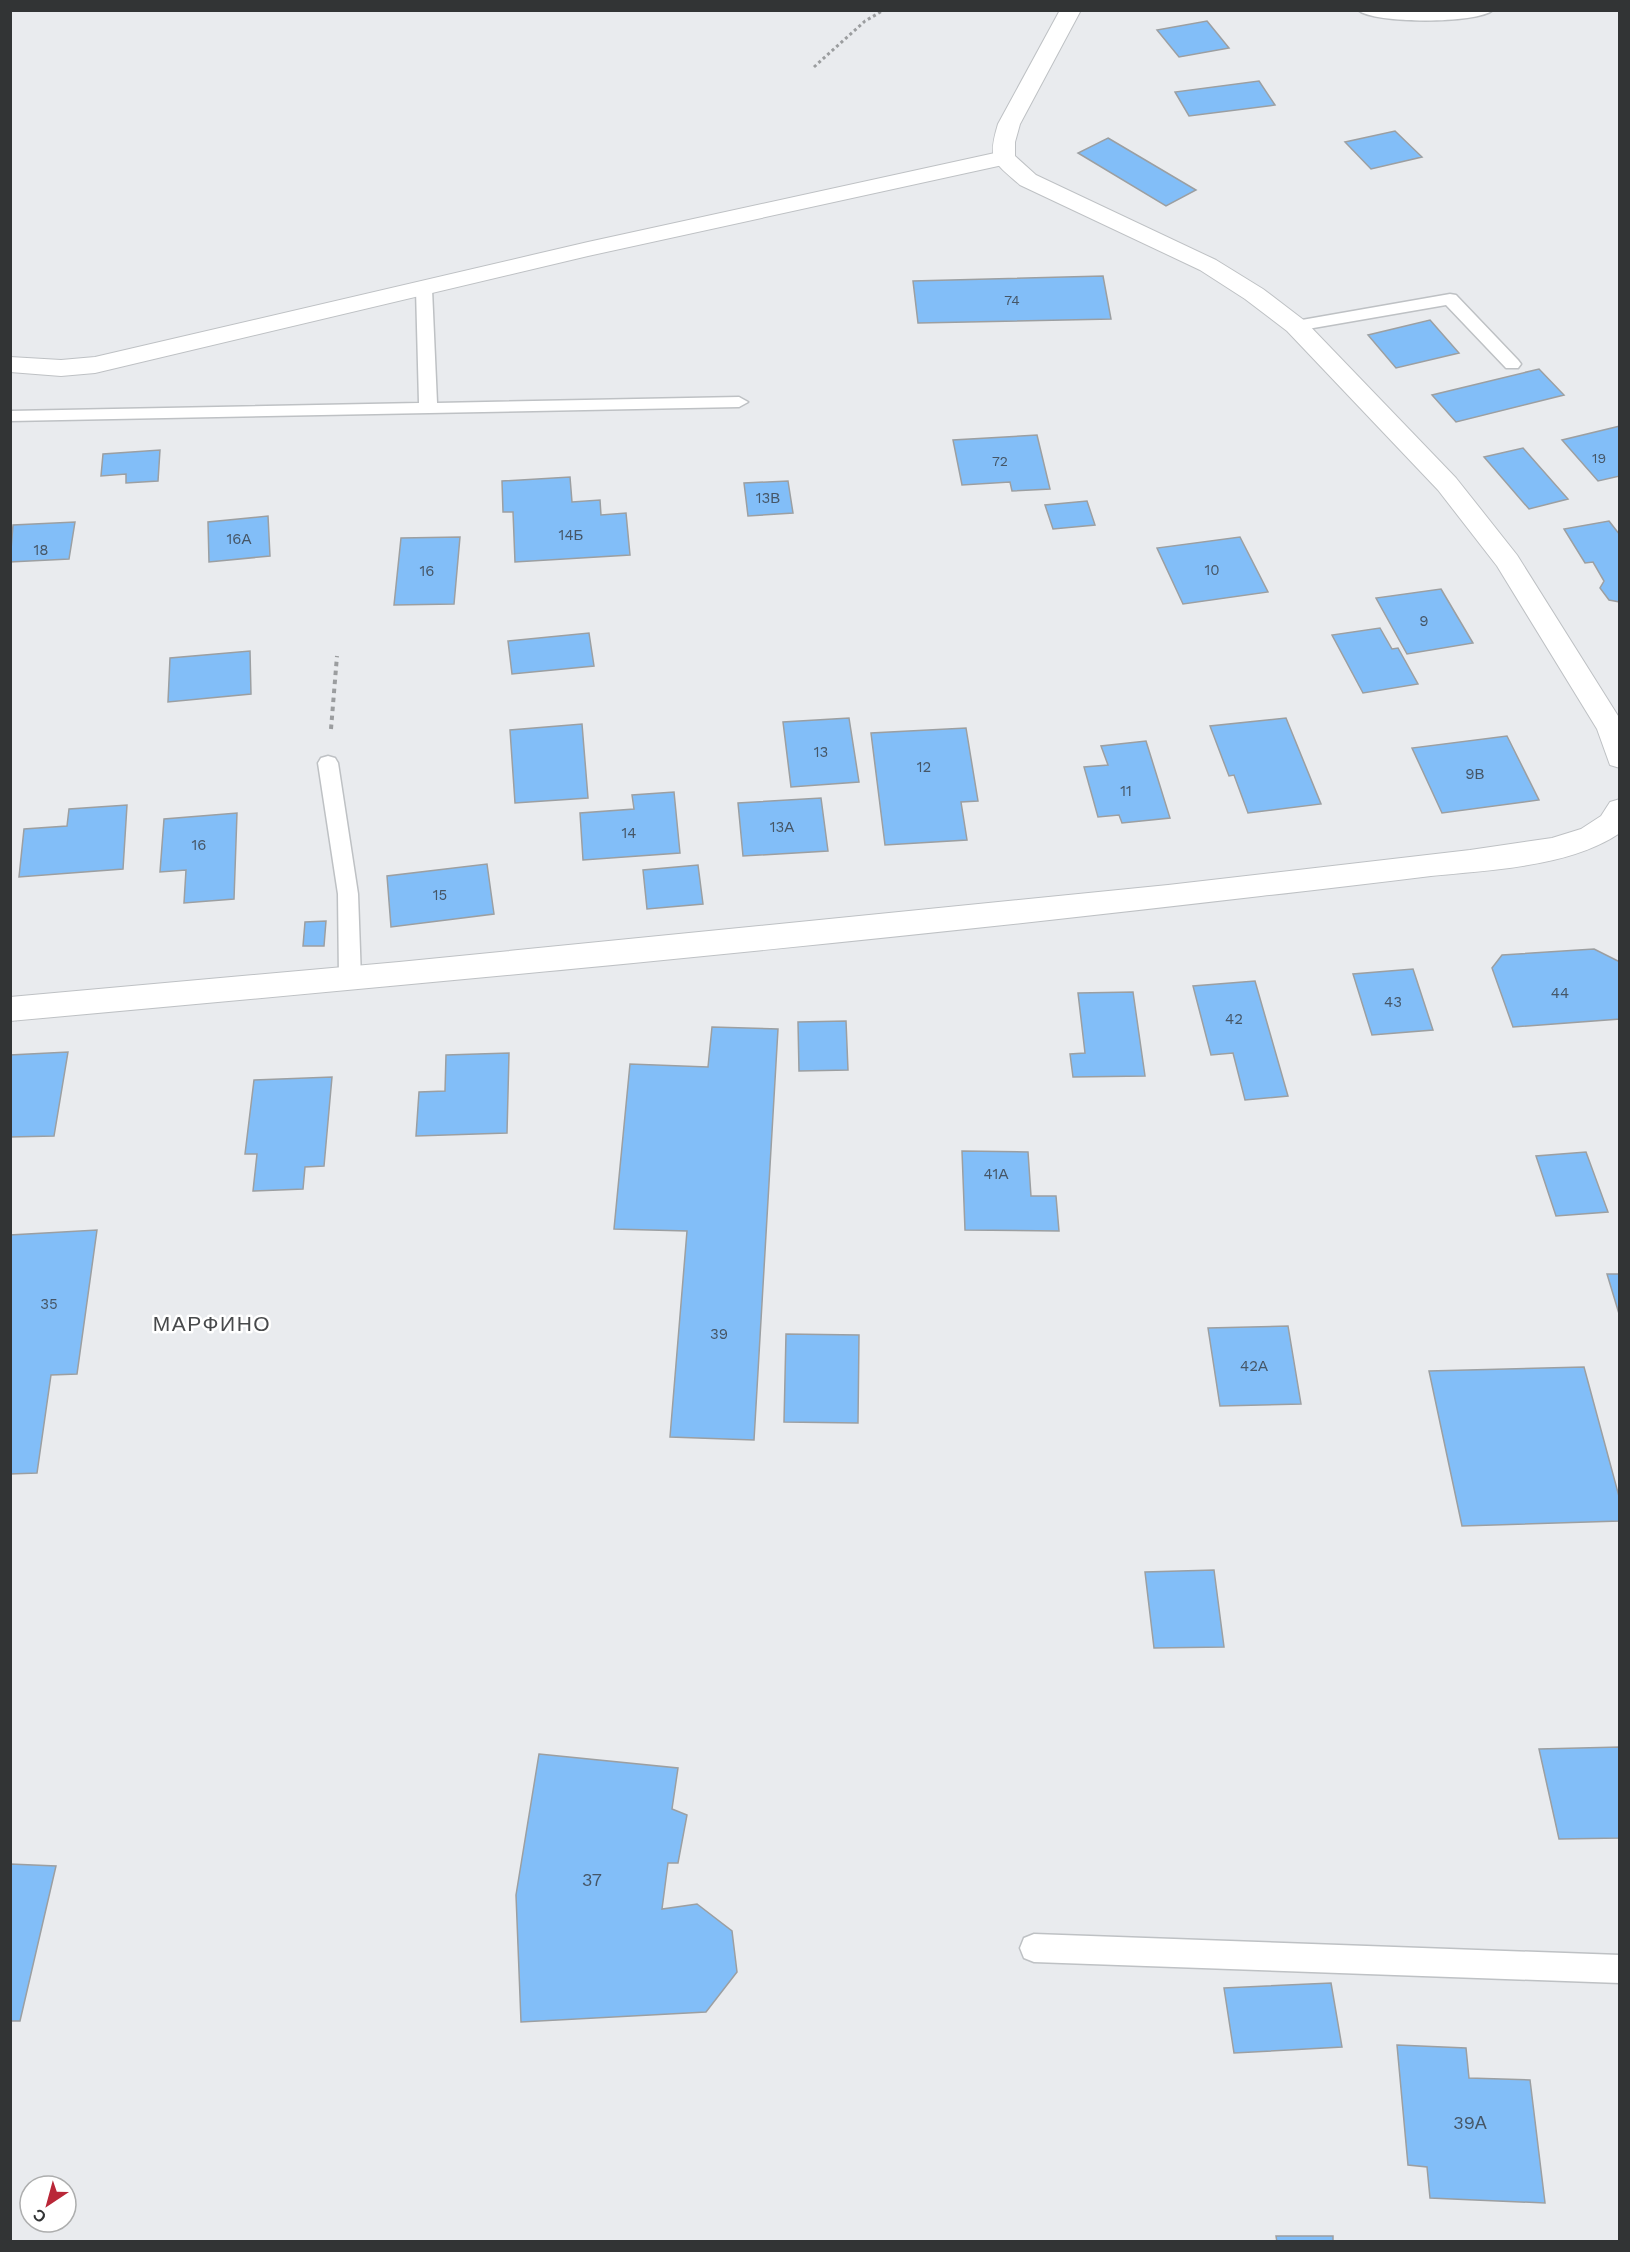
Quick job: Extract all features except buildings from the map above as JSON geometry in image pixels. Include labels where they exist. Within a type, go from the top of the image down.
[{"type":"street","points":[[1071,10],[1009,124],[1004,142],[1004,158],[1028,180],[1208,265],[1254,294],[1296,326],[1447,484],[1507,561],[1611,729],[1620,758]]},
{"type":"street","points":[[10,364],[61,368],[95,365],[588,249],[1004,158]]},
{"type":"street","points":[[10,1010],[351,979],[1168,896],[1470,861],[1553,849],[1592,837],[1612,823],[1620,809]]},
{"type":"lane","points":[[1365,10],[1388,14],[1467,15],[1486,10]]},
{"type":"lane","points":[[424,289],[428,406]]},
{"type":"lane","points":[[1296,326],[1450,298],[1512,364]]},
{"type":"lane","points":[[10,416],[428,406],[739,402]]},
{"type":"lane","points":[[328,763],[348,894],[351,979]]},
{"type":"lane","points":[[1034,1948],[1620,1969]]},
{"type":"path","points":[[814,67],[865,21],[884,10]]},
{"type":"path","points":[[328,763],[337,656]]},
{"type":"district","name":"МАРФИНО","points":[[212,1323]]}]
